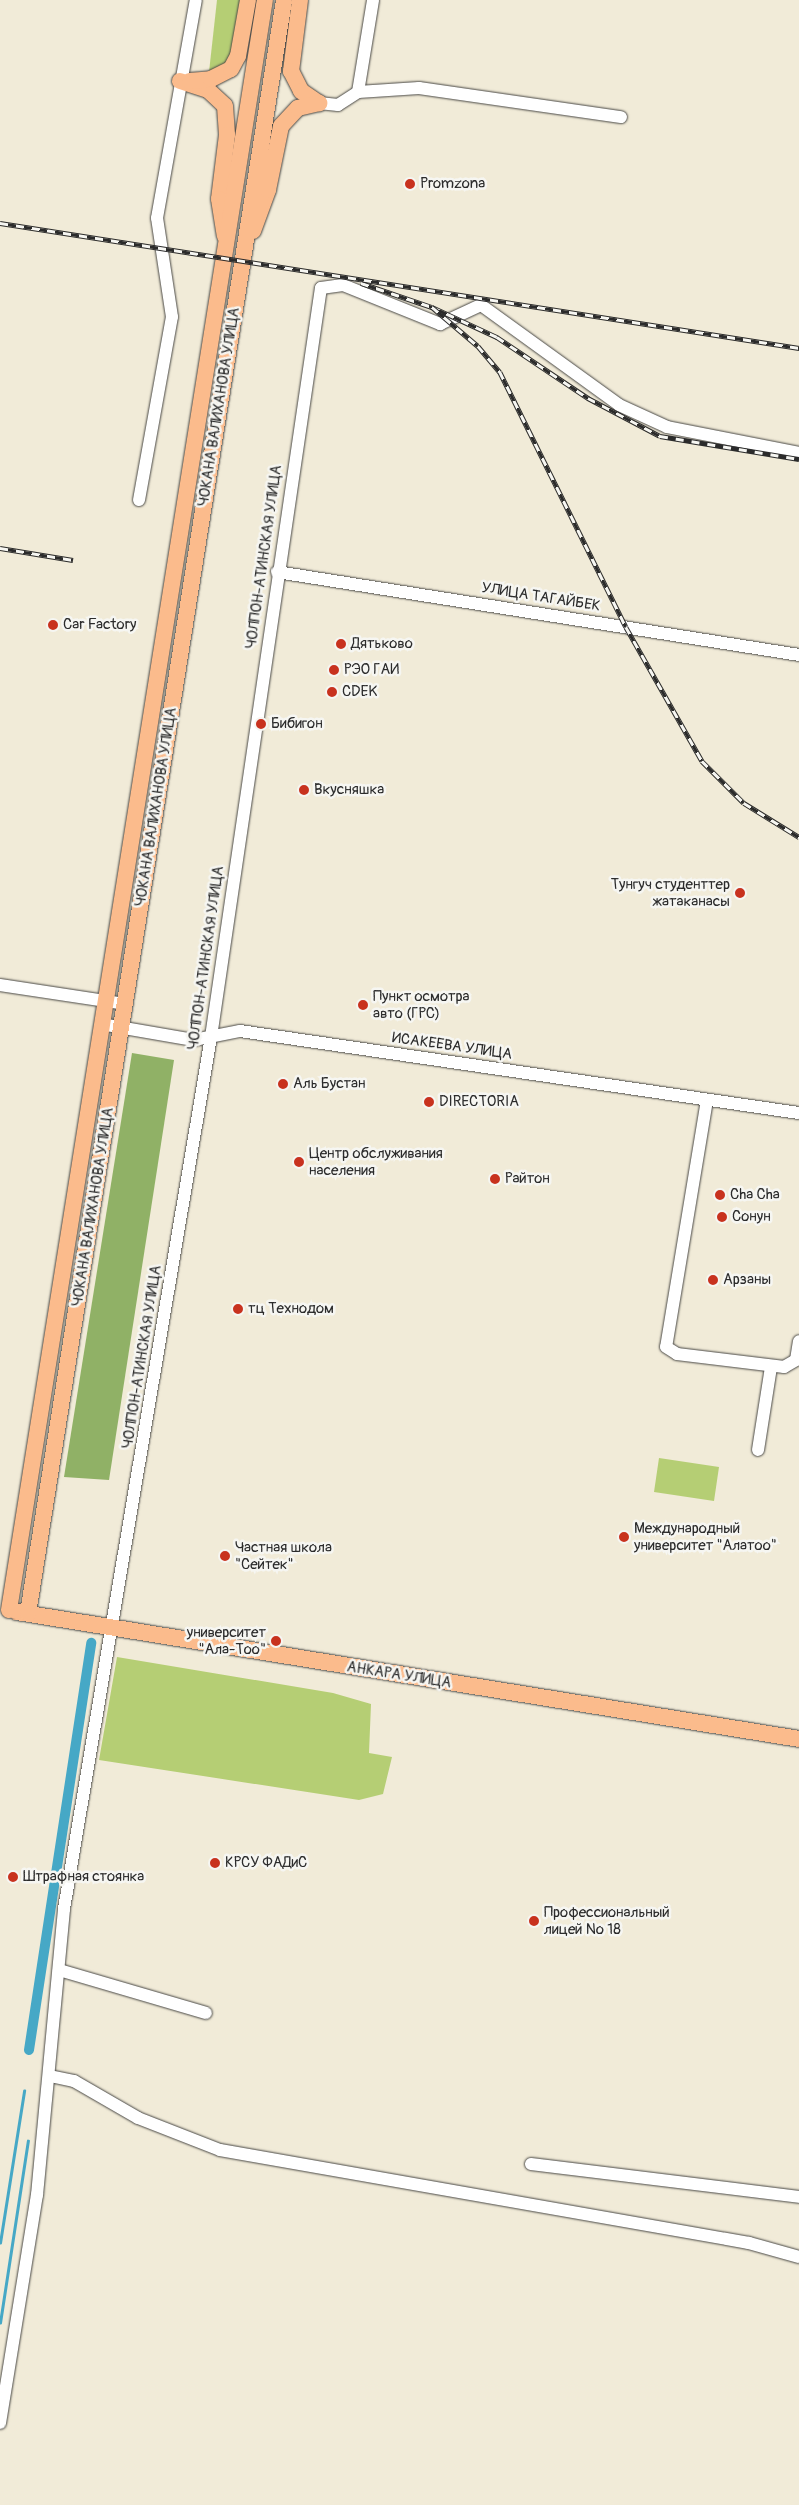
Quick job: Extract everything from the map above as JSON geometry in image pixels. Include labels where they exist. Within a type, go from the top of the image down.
[{"type":"main road","points":[[180,80],[211,79],[231,68],[238,56],[248,0]]},
{"type":"main road","name":"ЧОКАНА ВАЛИХАНОВА УЛИЦА","points":[[28,1613],[166,738],[236,246],[265,0]]},
{"type":"main road","name":"ЧОКАНА ВАЛИХАНОВА УЛИЦА","points":[[4,1610],[64,1276],[101,1024],[147,735],[236,246],[284,0]]},
{"type":"main road","points":[[300,0],[291,71],[301,91],[319,103]]},
{"type":"main road","points":[[180,80],[208,90],[225,106],[227,134],[219,199],[236,246]]},
{"type":"main road","points":[[236,246],[263,208],[280,126],[298,108],[319,103]]},
{"type":"main road","points":[[147,735],[166,738]]},
{"type":"main road","points":[[64,1276],[81,1279]]},
{"type":"main road","name":"АНКАРА УЛИЦА","points":[[4,1610],[113,1630],[799,1739]]},
{"type":"street","points":[[139,500],[172,317],[157,218],[180,80],[196,0]]},
{"type":"street","points":[[358,92],[373,0]]},
{"type":"street","points":[[319,103],[338,105],[358,92],[419,88],[621,118]]},
{"type":"street","name":"ЧОЛПОН-АТИНСКАЯ УЛИЦА","points":[[0,2423],[49,2087],[64,1909],[113,1630],[211,1037],[277,572],[321,288],[343,285],[440,324],[480,305],[619,404],[659,424],[685,434],[799,453]]},
{"type":"street","name":"УЛИЦА ТАГАЙБЕК","points":[[277,572],[799,655]]},
{"type":"street","points":[[0,985],[125,1004]]},
{"type":"street","name":"ИСАКЕЕВА УЛИЦА","points":[[101,1024],[188,1039],[211,1037],[240,1031],[799,1114]]},
{"type":"street","points":[[707,1100],[666,1347],[676,1354],[770,1367],[793,1364],[799,1341]]},
{"type":"street","points":[[758,1450],[770,1367]]},
{"type":"street","points":[[59,1970],[206,2012]]},
{"type":"street","points":[[49,2087],[74,2081],[147,2122],[220,2150],[749,2243],[799,2257]]},
{"type":"street","points":[[531,2164],[799,2197]]},
{"type":"green space","points":[[217,0],[244,0],[229,64],[209,72]]},
{"type":"green space","points":[[132,1053],[174,1060],[109,1480],[64,1477]]},
{"type":"green space","points":[[659,1458],[719,1467],[714,1501],[654,1492]]},
{"type":"green space","points":[[117,1657],[333,1693],[371,1704],[369,1753],[392,1757],[383,1794],[359,1800],[99,1760]]},
{"type":"waterway","points":[[29,2050],[91,1643]]},
{"type":"waterway","points":[[0,2243],[24,2091]]},
{"type":"waterway","points":[[0,2323],[28,2141]]},
{"type":"railway","points":[[0,223],[799,348]]},
{"type":"railway","points":[[361,283],[432,307],[497,337],[588,398],[660,436],[799,459]]},
{"type":"railway","points":[[432,307],[478,346],[500,372],[626,627],[702,761],[744,803],[799,837]]},
{"type":"railway","points":[[0,548],[73,560]]},
{"type":"place","name":"Promzona","points":[[410,184]]},
{"type":"place","name":"Car Factory","points":[[53,625]]},
{"type":"place","name":"Дятьково","points":[[341,644]]},
{"type":"place","name":"РЭО ГАИ","points":[[334,670]]},
{"type":"place","name":"CDEK","points":[[332,692]]},
{"type":"place","name":"Бибигон","points":[[261,724]]},
{"type":"place","name":"Вкусняшка","points":[[304,790]]},
{"type":"place","name":"Тунгуч студенттер жатаканасы","points":[[740,893]]},
{"type":"place","name":"Пункт осмотра авто (ГРС)","points":[[363,1005]]},
{"type":"place","name":"Аль Бустан","points":[[283,1084]]},
{"type":"place","name":"DIRECTORIA","points":[[429,1102]]},
{"type":"place","name":"Центр обслуживания населения","points":[[299,1162]]},
{"type":"place","name":"Райтон","points":[[495,1179]]},
{"type":"place","name":"Cha Cha","points":[[720,1195]]},
{"type":"place","name":"Сонун","points":[[722,1217]]},
{"type":"place","name":"Арзаны","points":[[713,1280]]},
{"type":"place","name":"тц Технодом","points":[[238,1309]]},
{"type":"place","name":"Международный университет \"Алатоо\"","points":[[624,1537]]},
{"type":"place","name":"Частная школа \"Сейтек\"","points":[[225,1556]]},
{"type":"place","name":"университет \"Ала-Тоо\"","points":[[276,1641]]},
{"type":"place","name":"КРСУ ФАДиС","points":[[215,1863]]},
{"type":"place","name":"Штрафная стоянка","points":[[13,1877]]},
{"type":"place","name":"Профессиональный лицей № 18","points":[[534,1921]]}]
